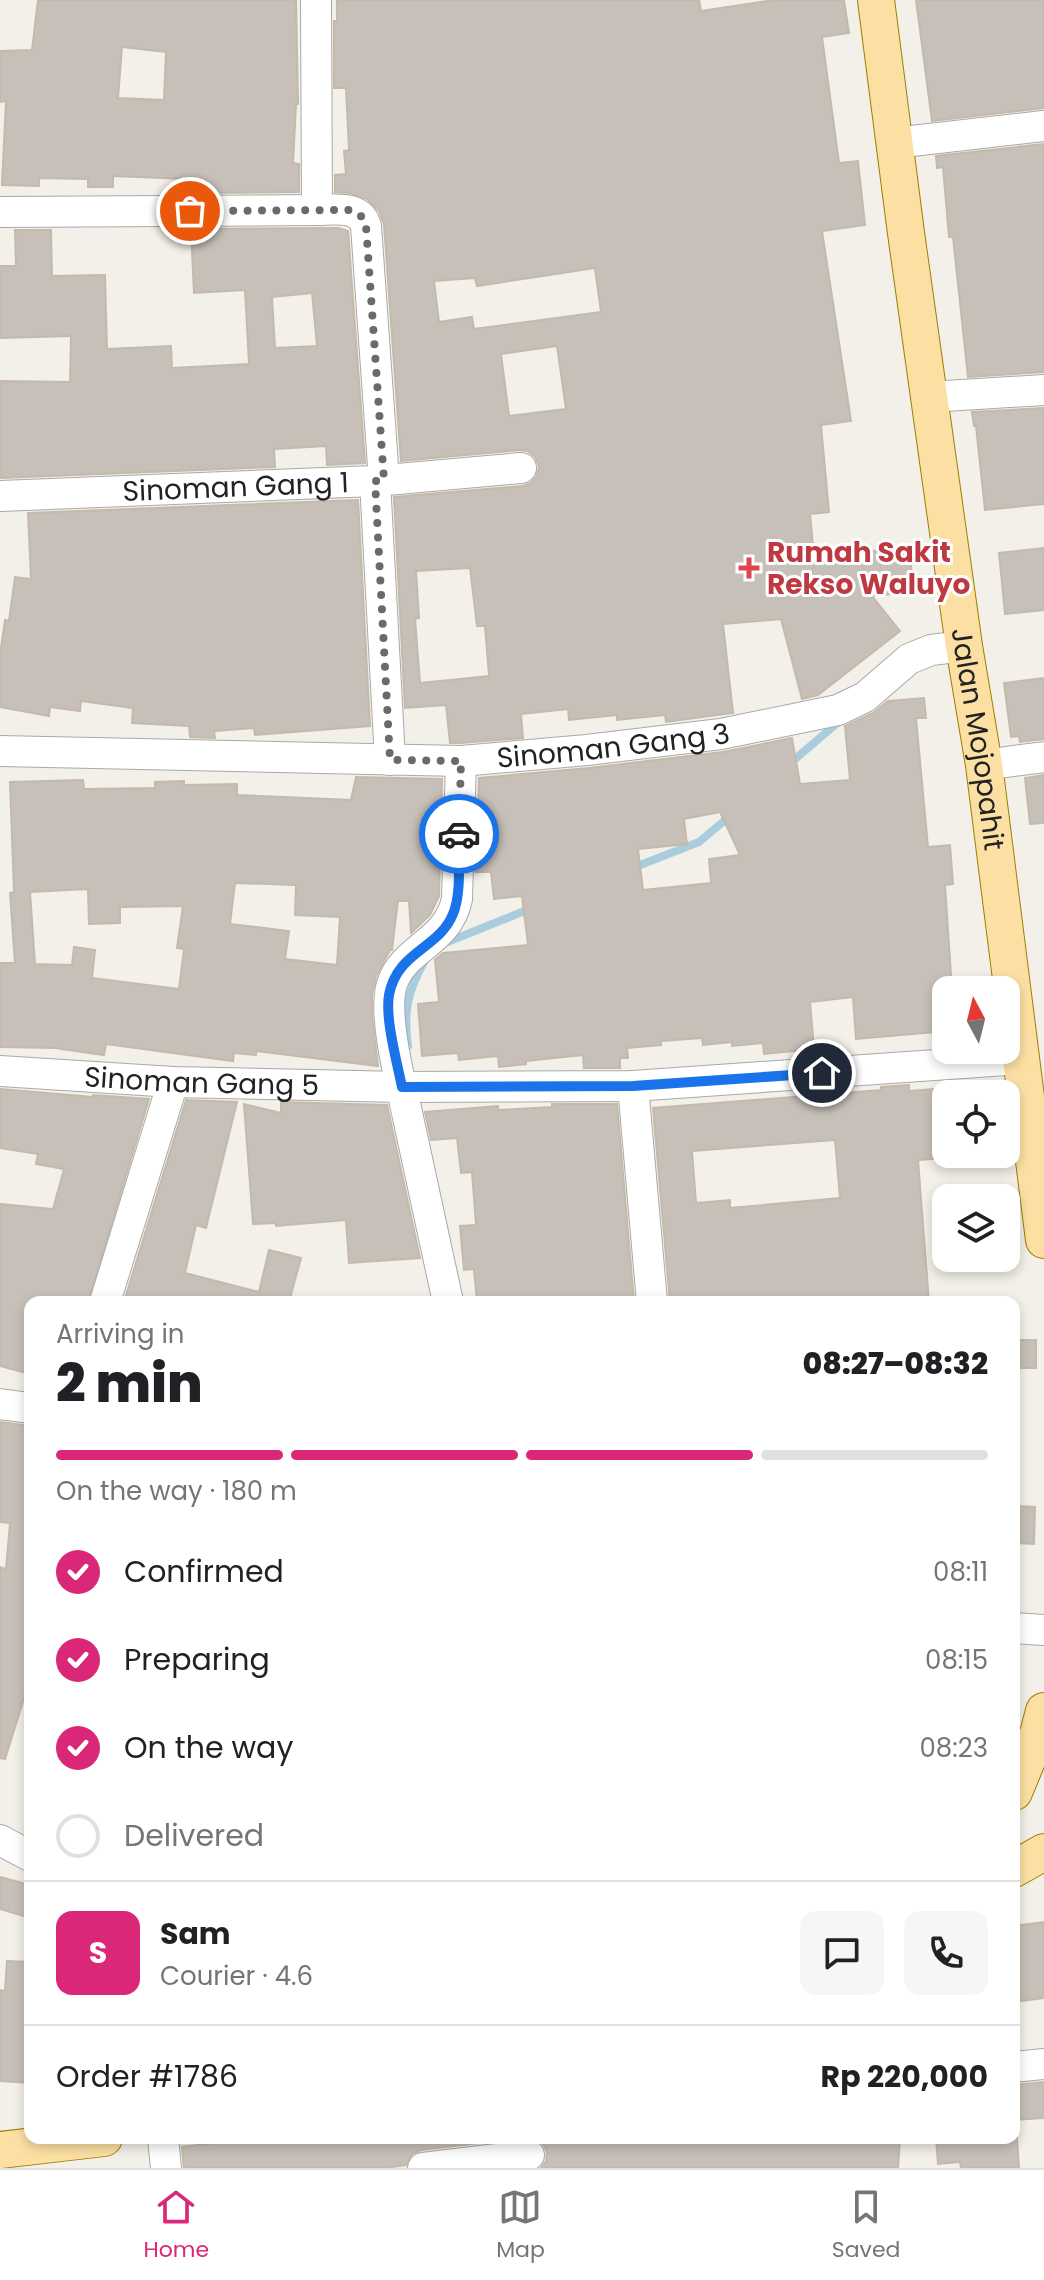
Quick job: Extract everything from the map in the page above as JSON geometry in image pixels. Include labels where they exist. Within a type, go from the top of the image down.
[{"type":"main road","name":"Jalan Mojopahit","points":[[876,0],[964,646],[984,765],[1044,1240]]},
{"type":"main road","points":[[1020,1778],[1044,1711]]},
{"type":"main road","points":[[1020,1866],[1044,1852]]},
{"type":"main road","points":[[0,2150],[52,2144]]},
{"type":"street","points":[[316,0],[317,210]]},
{"type":"street","points":[[894,143],[1044,126]]},
{"type":"street","points":[[0,212],[350,210],[364,218],[380,481],[390,760]]},
{"type":"street","points":[[929,397],[1044,390]]},
{"type":"street","name":"Sinoman Gang 1","points":[[0,496],[380,481],[521,468]]},
{"type":"street","name":"Sinoman Gang 3","points":[[0,751],[461,761],[587,750],[721,734],[838,710],[865,697],[909,659],[931,650],[964,646]]},
{"type":"street","points":[[984,765],[1044,757]]},
{"type":"street","points":[[447,1296],[388,1010],[393,981],[400,966],[442,931],[454,912],[461,761]]},
{"type":"street","name":"Sinoman Gang 5","points":[[0,1071],[173,1082],[402,1087],[633,1086],[1021,1059]]},
{"type":"street","points":[[107,1296],[173,1082]]},
{"type":"street","points":[[633,1086],[651,1296]]},
{"type":"street","points":[[0,1404],[24,1407]]},
{"type":"street","points":[[1020,1628],[1044,1630]]},
{"type":"street","points":[[0,1840],[24,1853]]},
{"type":"street","points":[[1020,2066],[1044,2064]]},
{"type":"street","points":[[164,2144],[166,2168]]},
{"type":"street","points":[[423,2168],[530,2154]]},
{"type":"building","points":[[38,0],[296,0],[298,104],[293,163],[299,164],[299,192],[186,193],[186,179],[113,176],[113,187],[88,187],[88,179],[39,178],[39,186],[2,185],[6,101],[0,102],[0,51],[32,50]],"holes":[[[122,47],[166,52],[164,100],[118,98]]]},
{"type":"building","points":[[337,0],[699,0],[701,11],[774,0],[844,0],[849,33],[822,37],[839,163],[858,161],[865,225],[822,231],[851,421],[821,425],[829,512],[810,514],[814,557],[882,550],[883,555],[910,553],[913,592],[872,596],[900,631],[818,695],[802,699],[781,619],[723,624],[733,713],[666,722],[665,715],[617,720],[617,715],[569,720],[568,709],[521,714],[523,738],[450,743],[446,705],[405,708],[394,497],[523,486],[537,476],[539,466],[528,451],[520,450],[401,461],[384,224],[379,211],[367,199],[335,192],[335,175],[346,174],[344,151],[349,150],[346,88],[334,88],[334,21],[337,21]],"holes":[[[595,268],[601,312],[474,329],[472,317],[439,322],[434,281],[475,278],[477,286]],[[557,346],[566,409],[509,416],[501,354]],[[470,568],[477,626],[485,626],[489,676],[420,683],[415,619],[419,618],[416,571]]]},
{"type":"building","points":[[916,0],[1044,0],[1044,108],[932,121]]},
{"type":"building","points":[[1044,144],[1044,372],[968,377],[943,167],[937,168],[936,156]]},
{"type":"building","points":[[338,228],[348,231],[365,463],[327,465],[326,446],[274,449],[275,467],[0,478],[0,381],[70,382],[71,336],[0,338],[0,266],[16,266],[15,230],[51,230],[52,276],[105,275],[107,349],[171,346],[172,368],[249,364],[245,290],[194,293],[191,229]],"holes":[[[312,293],[317,346],[275,348],[272,297]]]},
{"type":"building","points":[[1044,408],[1044,504],[985,510],[972,412]]},
{"type":"building","points":[[358,500],[370,726],[255,735],[254,728],[214,731],[215,738],[190,737],[189,726],[132,723],[133,708],[81,701],[80,711],[50,707],[49,716],[0,707],[0,655],[5,620],[9,621],[15,577],[31,579],[28,513]]},
{"type":"building","points":[[1044,548],[1044,610],[1005,614],[999,553]]},
{"type":"building","points":[[1044,678],[1044,739],[1020,742],[1019,736],[1011,737],[1004,683]]},
{"type":"building","points":[[924,698],[926,718],[916,718],[928,847],[950,845],[953,884],[945,885],[951,976],[932,976],[932,1032],[856,1039],[853,997],[810,1002],[814,1049],[764,1054],[763,1043],[703,1045],[702,1038],[661,1041],[661,1045],[627,1048],[628,1058],[620,1058],[620,1068],[584,1068],[583,1055],[499,1067],[498,1056],[459,1060],[458,1053],[422,1056],[418,1004],[439,1002],[435,960],[443,953],[528,945],[522,896],[494,899],[491,872],[476,872],[479,778],[723,752],[792,738],[800,784],[850,780],[845,726],[873,713],[888,701]],"holes":[[[720,812],[740,855],[709,859],[711,883],[643,890],[638,849],[687,844],[684,819]]]},
{"type":"building","points":[[1044,775],[1044,823],[1030,824],[1025,778]]},
{"type":"building","points":[[356,777],[442,779],[439,896],[430,915],[411,933],[409,901],[398,901],[392,950],[376,976],[372,994],[378,1066],[256,1051],[256,1055],[234,1053],[233,1061],[106,1044],[104,1055],[55,1048],[0,1047],[0,963],[15,963],[10,893],[14,892],[10,782],[83,780],[84,789],[155,788],[155,782],[184,781],[184,785],[237,784],[237,795],[351,800]],"holes":[[[235,883],[296,885],[295,915],[340,917],[337,965],[285,959],[289,931],[230,924]],[[88,889],[89,924],[120,923],[120,907],[183,906],[177,948],[184,949],[179,989],[92,978],[95,950],[74,947],[72,965],[35,964],[30,892]]]},
{"type":"building","points":[[909,1085],[909,1091],[932,1089],[932,1159],[918,1160],[929,1296],[669,1296],[653,1108],[881,1090],[881,1087]],"holes":[[[835,1140],[840,1198],[730,1208],[730,1200],[696,1203],[692,1151]]]},
{"type":"building","points":[[0,1089],[149,1099],[90,1296],[24,1296],[24,1372],[0,1366],[0,1204],[53,1209],[64,1169],[36,1164],[38,1154],[0,1148]]},
{"type":"building","points":[[186,1100],[237,1102],[206,1228],[196,1225],[185,1273],[259,1292],[269,1250],[301,1258],[291,1296],[126,1296]]},
{"type":"building","points":[[281,1102],[387,1105],[420,1258],[349,1263],[346,1220],[276,1226],[276,1223],[253,1224],[244,1104],[281,1113]]},
{"type":"building","points":[[552,1104],[617,1104],[633,1296],[476,1296],[474,1269],[464,1270],[460,1226],[476,1225],[472,1172],[461,1173],[457,1138],[431,1140],[425,1112],[498,1106],[498,1110],[552,1107]]},
{"type":"building","points":[[1020,1340],[1036,1340],[1036,1368],[1020,1368]]},
{"type":"building","points":[[0,1422],[24,1425],[24,1698],[5,1759],[0,1758],[0,1567],[6,1569],[10,1523],[0,1522]]},
{"type":"building","points":[[1020,1506],[1035,1507],[1034,1544],[1020,1543]]},
{"type":"building","points":[[0,1877],[24,1883],[24,1916],[0,1909]]},
{"type":"building","points":[[1044,1922],[1044,1998],[1020,2001],[1020,1925]]},
{"type":"building","points":[[7,1961],[24,1962],[24,2083],[0,2081],[0,1990],[5,1991]]},
{"type":"building","points":[[1044,2082],[1044,2118],[1020,2120],[1020,2084]]},
{"type":"building","points":[[207,2144],[470,2144],[421,2150],[412,2154],[406,2165],[385,2168],[184,2168],[182,2147]]},
{"type":"building","points":[[543,2144],[900,2144],[898,2168],[541,2168],[547,2152]]},
{"type":"building","points":[[936,2144],[1017,2144],[1019,2168],[961,2168],[960,2162],[938,2164]]},
{"type":"waterway","points":[[788,765],[842,719]]},
{"type":"waterway","points":[[630,869],[699,842],[730,816]]},
{"type":"waterway","points":[[445,943],[532,908]]},
{"type":"waterway","points":[[408,1046],[408,1001],[425,960]]},
{"type":"way so far","points":[[190,211],[350,210],[364,218],[384,480],[375,481],[390,760],[461,761],[459,834]]},
{"type":"place","name":"Rumah Sakit Rekso Waluyo","points":[[749,568]]},
{"type":"route","points":[[459,834],[454,912],[442,931],[400,966],[389,997],[388,1010],[402,1087],[633,1086],[822,1073]]}]
